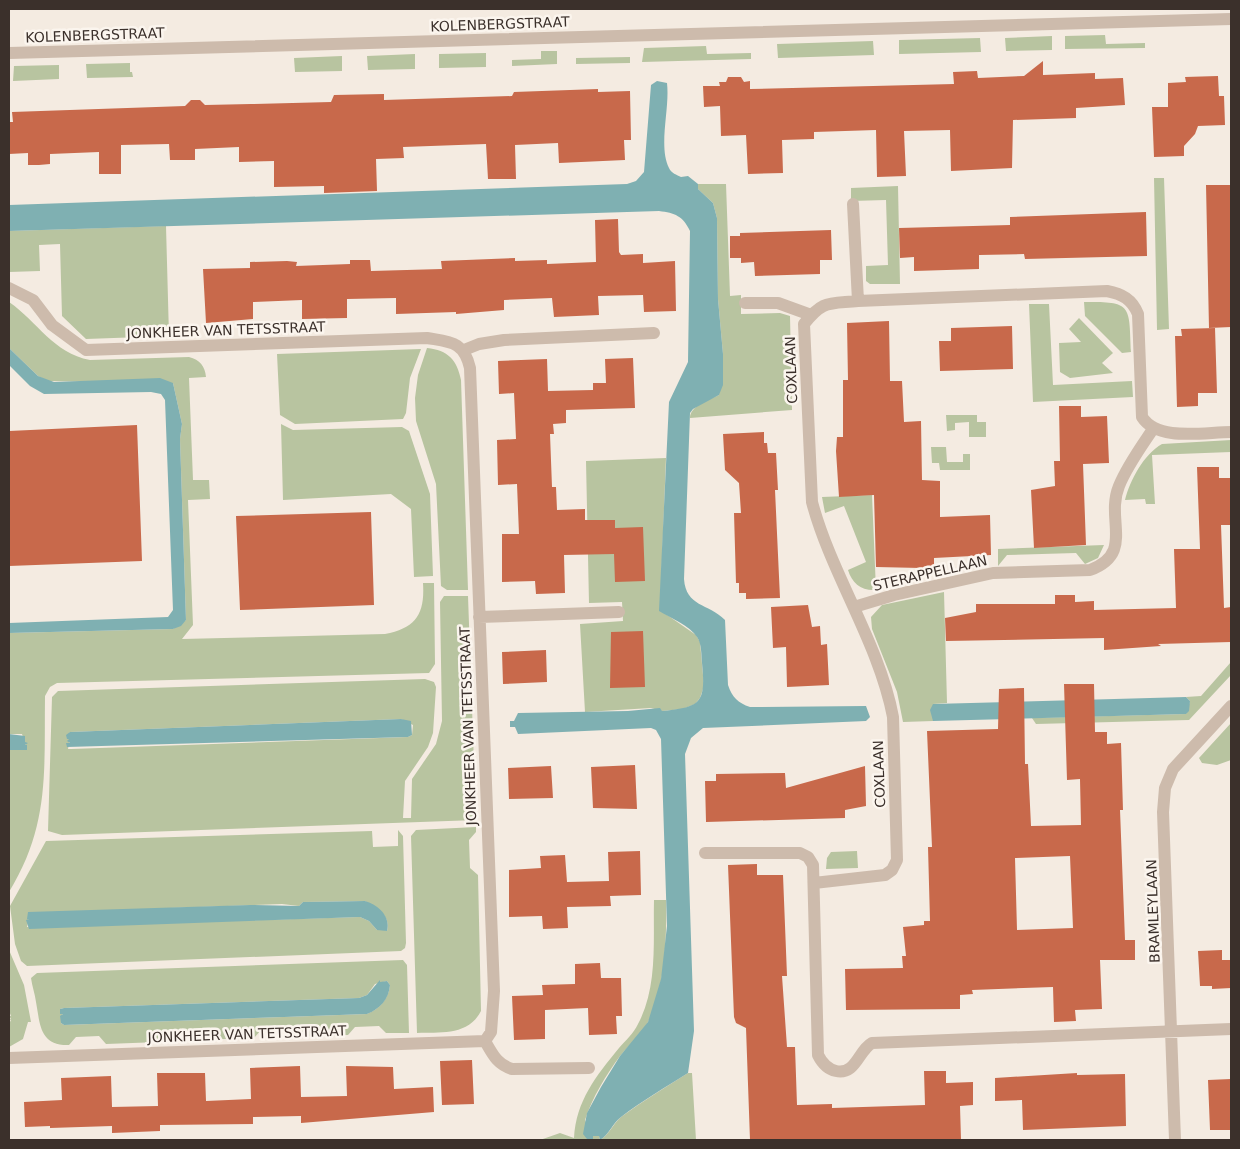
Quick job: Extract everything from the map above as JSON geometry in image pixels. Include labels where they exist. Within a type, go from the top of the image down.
[{"type":"street","name":"KOLENBERGSTRAAT","points":[[9,53],[1231,19]]},
{"type":"street","points":[[853,204],[858,302]]},
{"type":"street","name":"JONKHEER VAN TETSSTRAAT","points":[[9,288],[32,300],[52,325],[86,350],[427,338],[453,342],[464,350],[470,368],[494,991],[491,1032],[485,1041],[9,1058]]},
{"type":"street","points":[[745,303],[778,303],[811,315],[817,308],[825,304],[1106,291],[1119,293],[1134,304],[1138,314],[1142,417],[1153,429],[1169,433],[1231,432]]},
{"type":"street","name":"COXLAAN","points":[[811,315],[804,324],[812,502],[817,520],[890,699],[893,717],[897,860],[892,870],[885,875],[814,883]]},
{"type":"street","points":[[464,350],[479,344],[504,340],[654,333]]},
{"type":"street","name":"STERAPPELLAAN","points":[[854,607],[894,595],[993,573],[1090,570],[1102,566],[1112,556],[1117,543],[1115,502],[1118,487],[1153,429]]},
{"type":"street","name":"JONKHEER VAN TETSSTRAAT","points":[[479,617],[619,612]]},
{"type":"street","name":"BRAMLEYLAAN","points":[[1175,1140],[1173,1031],[1163,812],[1165,788],[1173,769],[1231,706]]},
{"type":"street","points":[[705,853],[800,853],[808,857],[813,865],[818,1056],[823,1065],[832,1070],[842,1072],[851,1069],[865,1047],[872,1043],[1231,1029]]},
{"type":"street","points":[[485,1041],[494,1058],[501,1065],[512,1069],[588,1068]]},
{"type":"green space","points":[[1105,35],[1106,44],[1145,43],[1145,48],[1065,49],[1065,36]]},
{"type":"green space","points":[[1052,36],[1052,50],[1006,51],[1005,38]]},
{"type":"green space","points":[[980,38],[981,52],[899,54],[899,40]]},
{"type":"green space","points":[[873,41],[874,55],[778,58],[777,44]]},
{"type":"green space","points":[[706,46],[707,54],[751,53],[751,59],[642,62],[644,48]]},
{"type":"green space","points":[[541,51],[557,51],[557,64],[512,66],[512,60],[541,59]]},
{"type":"green space","points":[[486,53],[486,67],[439,68],[439,54]]},
{"type":"green space","points":[[415,54],[415,69],[368,70],[367,56]]},
{"type":"green space","points":[[342,56],[342,71],[295,72],[294,58]]},
{"type":"green space","points":[[630,57],[630,63],[576,64],[576,58]]},
{"type":"green space","points":[[130,63],[130,72],[132,72],[133,77],[87,78],[86,64]]},
{"type":"green space","points":[[59,65],[59,79],[13,81],[14,66]]},
{"type":"green space","points":[[1154,178],[1164,178],[1169,329],[1157,330]]},
{"type":"green space","points":[[698,184],[726,184],[730,296],[741,295],[741,314],[780,313],[790,316],[792,410],[690,418],[693,410],[705,401],[719,395],[723,354],[718,299],[717,218],[713,203],[698,189]]},
{"type":"green space","points":[[898,186],[900,284],[870,284],[866,281],[866,266],[888,265],[886,200],[851,201],[851,188]]},
{"type":"green space","points":[[166,226],[169,336],[86,339],[62,316],[60,244],[39,245],[40,271],[9,272],[9,231]]},
{"type":"green space","points":[[9,302],[56,344],[77,356],[90,360],[189,357],[199,362],[203,367],[206,377],[189,378],[193,480],[209,480],[210,499],[188,500],[193,625],[182,639],[385,634],[404,628],[416,618],[422,603],[423,583],[434,583],[435,664],[429,673],[57,683],[50,687],[45,696],[44,773],[38,820],[32,844],[9,892],[9,750],[27,749],[22,734],[9,734],[9,633],[173,629],[186,620],[180,439],[182,424],[173,383],[47,381],[38,376],[9,348]]},
{"type":"green space","points":[[1084,302],[1112,303],[1120,305],[1125,309],[1130,325],[1131,352],[1122,353],[1085,316]]},
{"type":"green space","points":[[1029,304],[1049,304],[1053,385],[1132,381],[1133,397],[1033,402]]},
{"type":"green space","points":[[1079,318],[1113,353],[1102,363],[1113,373],[1070,378],[1060,372],[1059,343],[1081,342],[1069,329]]},
{"type":"green space","points":[[427,348],[441,351],[450,357],[457,367],[461,380],[468,590],[447,590],[441,586],[436,484],[416,421],[415,398],[418,375]]},
{"type":"green space","points":[[421,349],[410,378],[406,413],[403,419],[295,424],[280,415],[277,354]]},
{"type":"green space","points":[[946,415],[977,415],[977,422],[986,422],[986,437],[969,437],[969,422],[955,423],[955,430],[947,431]]},
{"type":"green space","points":[[281,424],[293,430],[402,427],[409,431],[430,494],[433,576],[414,577],[411,509],[391,494],[283,500]]},
{"type":"green space","points":[[1231,440],[1231,452],[1152,455],[1155,504],[1146,504],[1145,499],[1125,500],[1130,484],[1139,468],[1149,454],[1162,444]]},
{"type":"green space","points":[[931,447],[946,447],[947,462],[963,462],[963,454],[970,454],[970,470],[940,470],[939,463],[932,463]]},
{"type":"green space","points":[[666,458],[660,610],[696,635],[700,642],[704,686],[700,698],[695,704],[683,709],[662,711],[651,708],[585,712],[580,624],[623,621],[622,602],[589,603],[586,461]]},
{"type":"green space","points":[[872,495],[876,590],[862,588],[852,579],[848,570],[866,562],[844,506],[825,513],[822,497]]},
{"type":"green space","points":[[1104,545],[1098,558],[1085,564],[1076,553],[1007,555],[998,566],[998,549]]},
{"type":"green space","points":[[944,592],[947,703],[933,704],[933,721],[903,722],[897,692],[872,629],[871,617],[882,605]]},
{"type":"green space","points":[[444,596],[468,596],[476,820],[62,835],[48,831],[52,697],[58,691],[425,679],[434,682],[436,687],[433,733],[428,747],[405,781],[403,818],[411,818],[412,779],[436,744],[442,721],[440,602]],"holes":[[[401,719],[413,725],[412,735],[408,737],[71,749],[68,749],[70,739],[67,739],[70,732]]]},
{"type":"green space","points":[[1231,662],[1231,675],[1189,720],[1036,724],[1032,718],[1186,714],[1190,701],[1186,697],[1201,696]]},
{"type":"green space","points":[[1231,723],[1231,760],[1217,765],[1202,763],[1199,758]]},
{"type":"green space","points":[[476,827],[476,832],[469,840],[470,868],[478,875],[481,1011],[476,1019],[461,1029],[417,1033],[411,836],[416,830]]},
{"type":"green space","points":[[398,830],[403,836],[406,943],[405,948],[401,951],[27,966],[21,961],[15,944],[10,906],[46,841],[372,831],[373,847],[398,846]],"holes":[[[365,901],[385,916],[388,925],[387,931],[383,929],[377,930],[369,921],[360,917],[27,927],[29,918],[170,908],[282,904],[299,906],[303,902]]]},
{"type":"green space","points":[[857,851],[858,868],[826,869],[827,858],[831,852]]},
{"type":"green space","points":[[654,900],[666,900],[664,964],[653,1011],[647,1024],[620,1056],[595,1095],[585,1120],[592,1136],[599,1136],[600,1140],[540,1140],[560,1133],[574,1138],[579,1112],[595,1079],[636,1027],[649,995],[652,979]]},
{"type":"green space","points":[[9,950],[24,985],[31,1022],[28,1022],[23,1039],[9,1047],[9,1024],[11,1020],[9,1020],[11,1019],[9,1016],[11,1016],[9,1011]]},
{"type":"green space","points":[[403,960],[407,965],[409,1033],[386,1033],[379,1026],[355,1027],[348,1035],[292,1037],[284,1029],[261,1030],[254,1038],[197,1040],[188,1033],[166,1034],[159,1042],[106,1044],[99,1036],[76,1037],[69,1045],[59,1044],[52,1042],[46,1037],[40,1025],[31,978],[37,973]],"holes":[[[387,981],[390,985],[388,994],[383,1002],[367,1014],[64,1025],[61,1023],[61,1019],[64,1018],[60,1009],[64,1008],[359,998],[367,995],[375,984]]]},
{"type":"green space","points":[[688,1073],[692,1073],[696,1140],[600,1140],[621,1117]]},
{"type":"water","points":[[657,81],[667,83],[664,149],[669,168],[676,175],[681,177],[688,176],[698,184],[698,189],[713,203],[717,218],[718,299],[723,354],[723,385],[719,395],[693,409],[690,413],[684,579],[686,588],[693,600],[725,620],[728,685],[731,693],[742,704],[750,707],[866,706],[870,717],[866,721],[703,728],[691,738],[685,754],[694,1031],[688,1073],[621,1117],[603,1138],[600,1140],[599,1136],[593,1136],[593,1140],[587,1139],[583,1134],[587,1113],[620,1056],[648,1022],[661,979],[667,926],[661,739],[656,730],[651,728],[518,734],[515,727],[510,727],[510,721],[514,721],[518,713],[628,711],[660,708],[662,711],[693,705],[701,695],[703,676],[699,640],[685,626],[659,611],[669,402],[688,362],[690,231],[687,226],[678,216],[659,211],[9,231],[9,205],[627,184],[636,181],[644,172],[651,85]]},
{"type":"water","points":[[9,348],[38,376],[54,382],[160,378],[173,383],[182,424],[180,439],[186,620],[181,626],[173,629],[9,633],[9,623],[168,617],[173,610],[165,400],[161,394],[151,392],[44,394],[30,386],[9,365]]},
{"type":"water","points":[[1186,697],[1190,701],[1189,711],[1186,714],[933,721],[930,710],[933,704]]},
{"type":"water","points":[[401,719],[411,721],[412,735],[408,737],[67,747],[66,743],[70,743],[67,741],[69,739],[67,739],[66,735],[70,732]]},
{"type":"water","points":[[9,734],[25,736],[25,742],[28,743],[25,745],[27,745],[27,750],[9,750]]},
{"type":"water","points":[[365,901],[379,908],[385,916],[388,926],[387,931],[377,930],[369,921],[360,917],[29,929],[26,920],[29,919],[27,919],[28,912],[250,905],[299,906],[303,902]]},
{"type":"water","points":[[380,980],[380,982],[387,981],[390,985],[388,995],[380,1006],[367,1014],[64,1025],[61,1023],[60,1016],[63,1014],[60,1014],[60,1009],[64,1008],[359,998],[367,995]]},
{"type":"building","points":[[1043,61],[1043,75],[1095,73],[1095,79],[1123,78],[1125,105],[1076,108],[1076,118],[1013,120],[1012,168],[951,171],[950,130],[904,131],[906,176],[877,177],[876,130],[814,132],[814,139],[782,140],[783,173],[748,174],[746,135],[721,136],[720,106],[704,107],[703,86],[720,86],[719,82],[726,82],[728,77],[741,77],[744,82],[750,81],[750,89],[954,84],[953,72],[977,71],[978,78],[1024,76]]},
{"type":"building","points":[[1218,76],[1219,96],[1224,96],[1225,125],[1198,126],[1195,134],[1184,146],[1184,156],[1154,157],[1152,107],[1168,107],[1168,83],[1186,82],[1185,77]]},
{"type":"building","points":[[598,89],[598,92],[630,91],[631,140],[624,140],[625,160],[559,163],[558,143],[515,145],[516,179],[488,179],[486,144],[403,147],[404,158],[376,159],[377,191],[324,193],[324,186],[274,187],[274,161],[239,162],[239,147],[195,149],[195,160],[170,160],[169,144],[121,145],[121,174],[99,174],[99,152],[50,154],[50,164],[39,165],[28,165],[28,153],[9,154],[9,122],[13,122],[12,112],[185,106],[191,100],[200,100],[205,105],[331,102],[334,95],[384,94],[384,100],[512,96],[514,92]]},
{"type":"building","points":[[1206,185],[1231,185],[1231,327],[1209,328]]},
{"type":"building","points":[[1146,212],[1147,256],[1025,259],[1024,254],[979,255],[979,269],[914,271],[914,257],[900,258],[899,228],[1010,225],[1010,217]]},
{"type":"building","points":[[618,219],[619,252],[621,255],[643,254],[643,263],[675,261],[676,311],[644,312],[643,295],[598,296],[599,315],[554,317],[552,298],[504,300],[504,310],[456,314],[456,312],[396,314],[396,298],[347,299],[347,318],[302,319],[302,300],[253,302],[253,319],[206,323],[203,269],[250,268],[250,262],[287,261],[297,262],[296,266],[350,264],[350,260],[370,260],[371,271],[442,269],[441,261],[515,258],[515,261],[547,260],[547,264],[596,262],[595,220]]},
{"type":"building","points":[[831,230],[832,260],[820,260],[820,274],[755,276],[754,262],[741,263],[741,258],[730,258],[730,236],[740,236],[740,233]]},
{"type":"building","points":[[889,321],[890,381],[902,381],[904,422],[921,421],[922,480],[940,481],[940,517],[990,515],[991,555],[934,558],[934,566],[921,568],[876,567],[874,495],[839,497],[836,451],[837,437],[843,437],[843,380],[848,380],[847,323]]},
{"type":"building","points":[[1012,326],[1013,369],[940,371],[939,341],[951,341],[951,328]]},
{"type":"building","points":[[1215,328],[1217,393],[1198,393],[1198,406],[1177,407],[1175,336],[1182,336],[1181,329]]},
{"type":"building","points":[[633,358],[635,408],[566,410],[566,423],[553,424],[554,434],[550,434],[552,487],[556,487],[557,510],[585,509],[585,520],[615,520],[615,528],[643,527],[645,581],[615,582],[614,554],[564,555],[565,593],[536,594],[535,581],[502,582],[502,534],[519,534],[517,484],[498,485],[497,440],[516,439],[514,393],[499,394],[498,361],[547,359],[548,391],[593,390],[593,383],[606,383],[605,359]]},
{"type":"building","points":[[1059,406],[1081,406],[1081,417],[1107,416],[1109,463],[1083,464],[1086,545],[1034,548],[1031,490],[1055,486],[1054,461],[1060,461]]},
{"type":"building","points":[[137,425],[142,561],[9,566],[9,431]]},
{"type":"building","points":[[764,432],[764,443],[767,443],[768,453],[776,453],[778,490],[775,490],[780,598],[746,599],[746,593],[739,593],[739,583],[736,583],[734,513],[741,513],[739,483],[725,470],[723,434]]},
{"type":"building","points":[[1197,467],[1219,467],[1219,478],[1231,478],[1231,525],[1221,525],[1224,608],[1231,607],[1231,642],[1158,644],[1161,646],[1104,650],[1104,638],[946,641],[945,618],[976,612],[976,604],[1055,604],[1055,595],[1075,595],[1075,602],[1094,601],[1094,610],[1176,608],[1174,549],[1200,549]]},
{"type":"building","points":[[371,512],[374,605],[240,610],[236,516]]},
{"type":"building","points":[[808,605],[812,627],[820,626],[821,645],[827,644],[829,685],[787,687],[786,647],[773,648],[771,607]]},
{"type":"building","points":[[643,631],[645,687],[610,688],[611,632]]},
{"type":"building","points":[[546,650],[547,682],[503,684],[502,652]]},
{"type":"building","points":[[1064,684],[1094,684],[1095,732],[1107,732],[1107,744],[1121,743],[1123,810],[1120,810],[1125,940],[1135,940],[1135,960],[1100,960],[1102,1009],[1075,1010],[1076,1021],[1054,1022],[1053,987],[972,990],[973,994],[960,995],[960,1009],[846,1010],[845,969],[903,968],[902,956],[906,956],[903,927],[924,925],[924,921],[930,921],[928,847],[932,847],[927,731],[998,729],[999,689],[1024,688],[1025,764],[1028,764],[1031,826],[1081,825],[1080,779],[1067,780]],"holes":[[[1070,856],[1073,928],[1017,930],[1015,858]]]},
{"type":"building","points":[[635,765],[637,809],[593,808],[591,767]]},
{"type":"building","points":[[551,766],[553,798],[509,799],[508,768]]},
{"type":"building","points":[[865,766],[866,806],[845,810],[845,818],[706,822],[705,781],[716,781],[716,774],[785,773],[786,788]]},
{"type":"building","points":[[640,851],[641,895],[610,896],[611,906],[567,907],[568,928],[543,929],[542,916],[509,917],[509,870],[541,868],[540,856],[565,855],[567,882],[609,881],[608,852]]},
{"type":"building","points":[[757,864],[757,875],[783,875],[787,976],[782,976],[787,1047],[795,1047],[797,1105],[832,1104],[832,1108],[925,1105],[924,1071],[946,1071],[946,1083],[973,1082],[973,1105],[960,1106],[961,1140],[750,1140],[746,1028],[736,1023],[734,1017],[728,865]]},
{"type":"building","points":[[1222,950],[1222,960],[1231,960],[1231,988],[1212,989],[1212,986],[1200,986],[1198,951]]},
{"type":"building","points":[[600,963],[601,978],[621,978],[622,1016],[616,1016],[617,1034],[589,1035],[588,1008],[545,1010],[545,1039],[514,1040],[512,996],[543,995],[542,985],[575,984],[575,964]]},
{"type":"building","points":[[472,1060],[474,1104],[442,1105],[440,1061]]},
{"type":"building","points":[[300,1066],[301,1097],[347,1096],[346,1066],[393,1067],[394,1089],[433,1087],[434,1112],[301,1123],[301,1116],[253,1117],[253,1124],[160,1125],[160,1131],[112,1133],[112,1126],[25,1127],[24,1102],[62,1100],[61,1078],[111,1076],[112,1107],[158,1106],[157,1073],[205,1073],[206,1101],[251,1099],[250,1068]]},
{"type":"building","points":[[1077,1073],[1077,1075],[1125,1074],[1126,1126],[1023,1130],[1022,1100],[995,1101],[995,1078]]},
{"type":"building","points":[[1231,1079],[1231,1130],[1210,1130],[1208,1080]]}]
